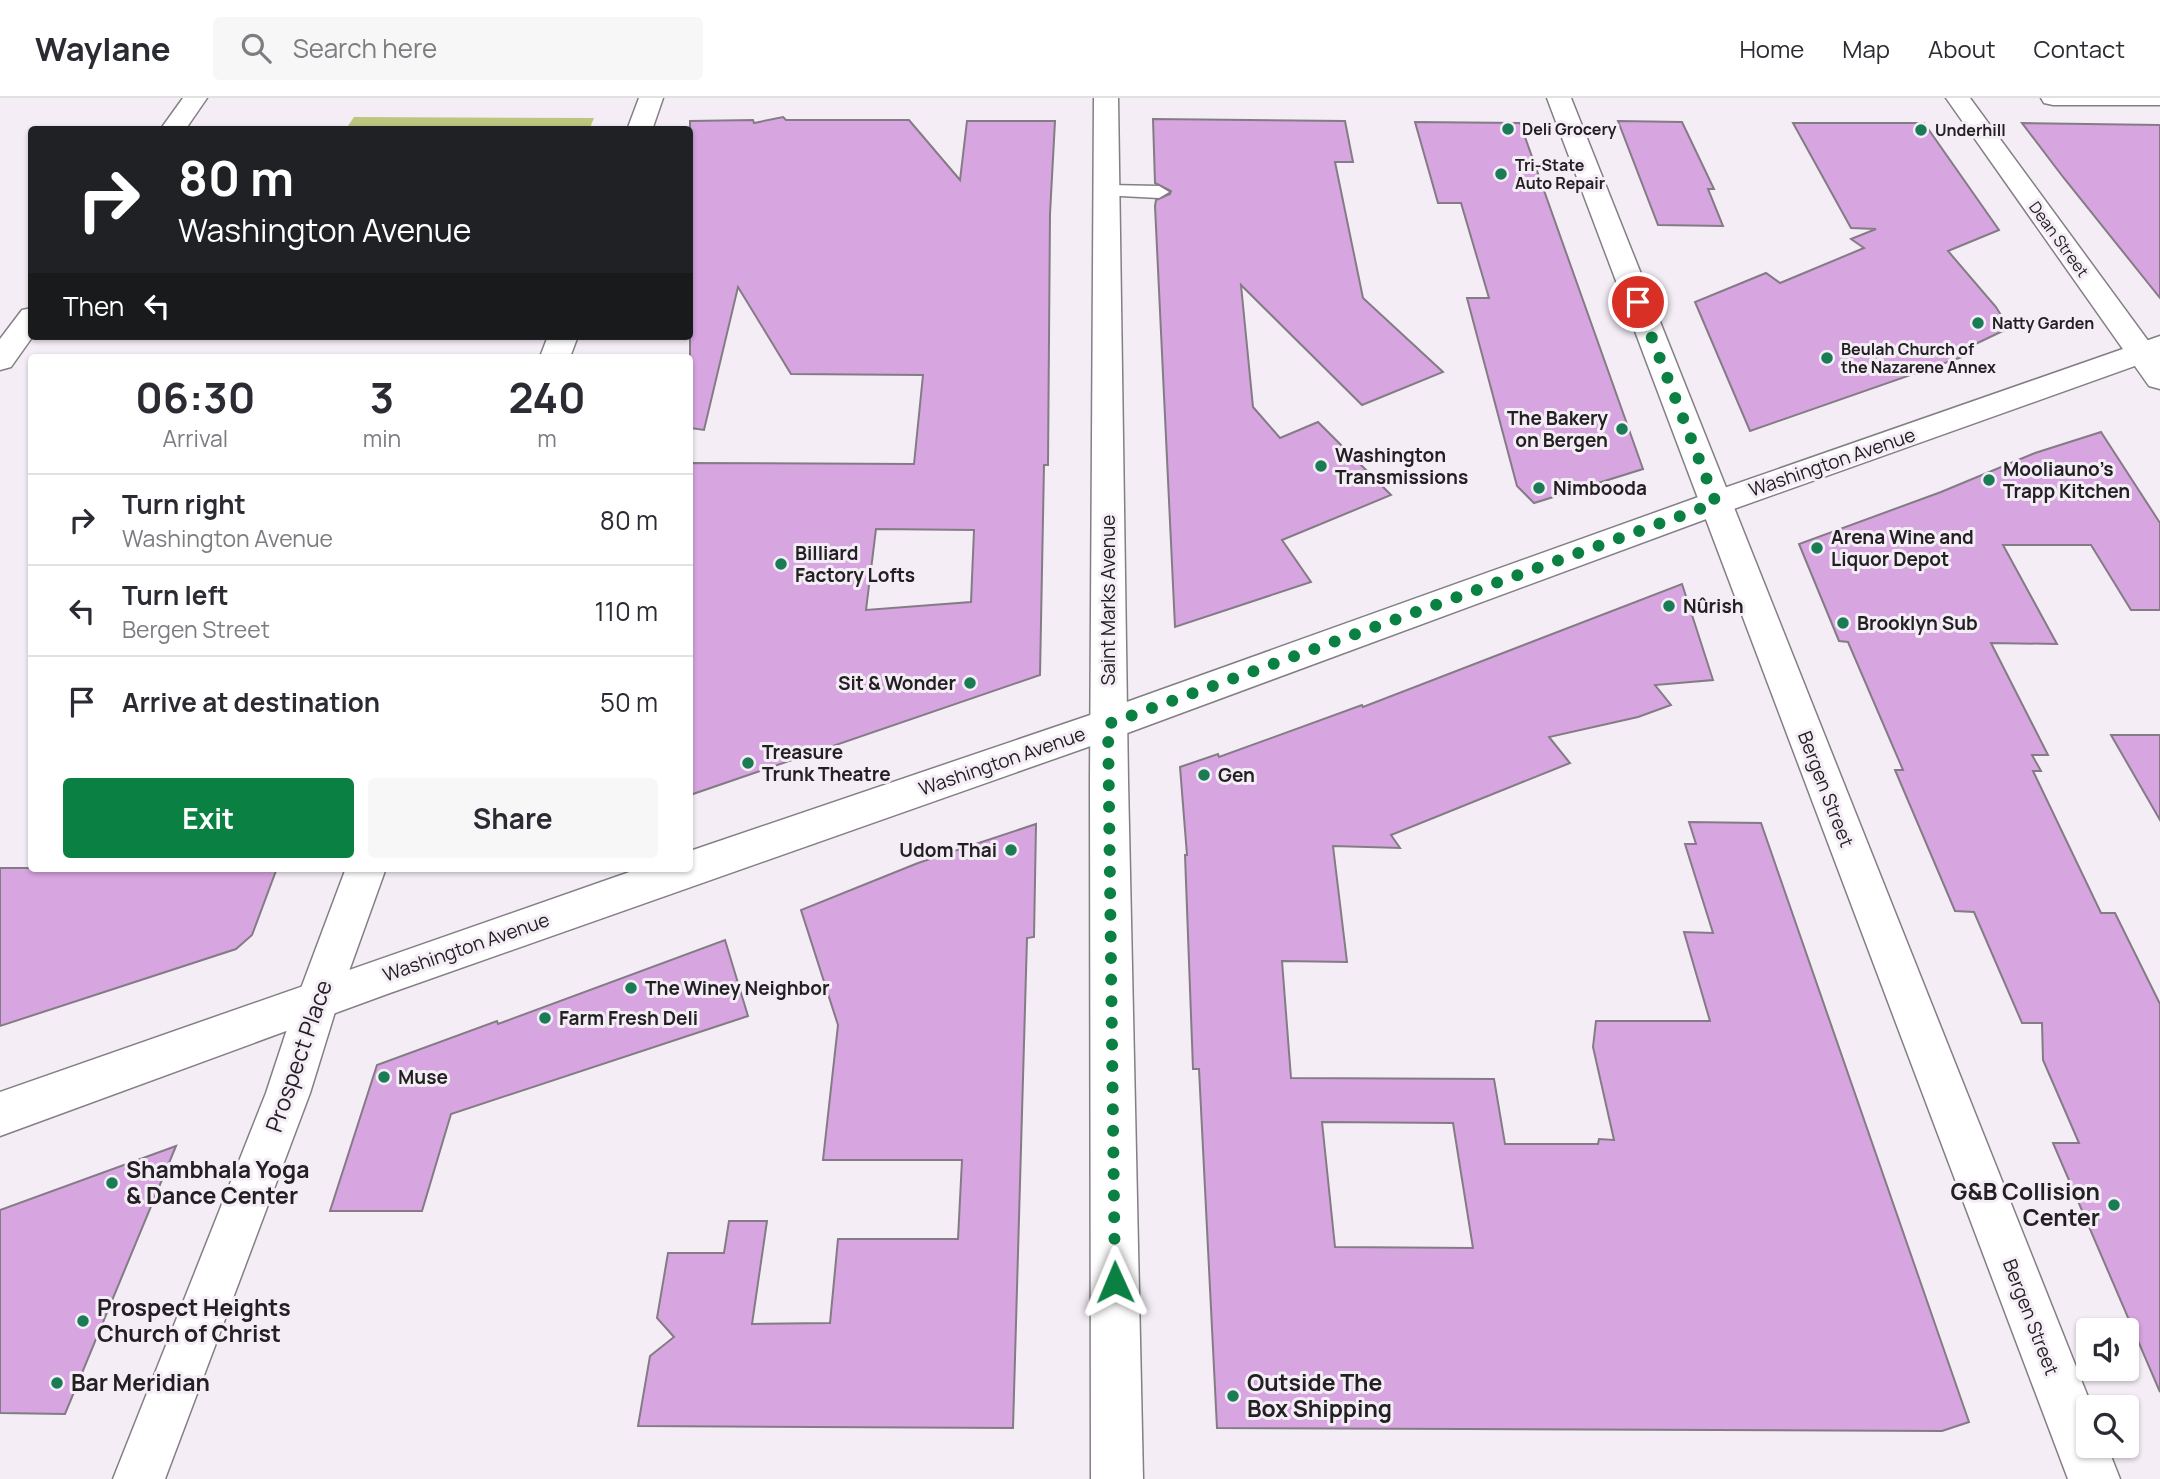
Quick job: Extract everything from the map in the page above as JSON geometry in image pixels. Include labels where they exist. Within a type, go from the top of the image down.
[{"type":"street","points":[[175,126],[195,98]]},
{"type":"street","points":[[640,126],[651,98]]},
{"type":"street","name":"Saint Marks Avenue","points":[[1106,98],[1108,724],[1117,1479]]},
{"type":"street","name":"Bergen Street","points":[[1559,98],[2094,1479]]},
{"type":"street","name":"Dean Street","points":[[1958,98],[2154,360]]},
{"type":"street","points":[[2053,98],[2160,98]]},
{"type":"street","points":[[0,359],[28,322]]},
{"type":"street","name":"Washington Avenue","points":[[693,868],[1108,724],[1716,503],[2154,360]]},
{"type":"street","name":"Prospect Place","points":[[139,1479],[288,1093],[318,999],[365,872]]},
{"type":"street","name":"Washington Avenue","points":[[0,1114],[318,999],[683,872]]},
{"type":"lane","points":[[1108,191],[1158,192]]},
{"type":"green space","points":[[354,117],[594,118],[591,126],[348,126]]},
{"type":"building","points":[[783,117],[786,120],[909,120],[960,180],[967,121],[1055,121],[1050,214],[1048,465],[1044,465],[1040,675],[693,794],[693,463],[914,464],[923,375],[791,374],[738,287],[704,430],[693,428],[693,354],[690,354],[690,340],[693,340],[693,126],[690,126],[690,121],[753,120],[754,123]],"holes":[[[876,529],[974,530],[971,602],[866,610]]]},
{"type":"building","points":[[1153,119],[1345,121],[1353,162],[1335,162],[1363,298],[1443,372],[1362,405],[1241,285],[1253,407],[1280,438],[1318,422],[1391,495],[1282,540],[1311,582],[1175,627],[1155,206],[1156,200],[1171,191],[1155,183]]},
{"type":"building","points":[[1618,121],[1682,122],[1714,189],[1708,189],[1723,226],[1658,225]]},
{"type":"building","points":[[1415,122],[1520,123],[1643,469],[1534,503],[1517,486],[1467,298],[1489,298],[1461,203],[1438,203]]},
{"type":"building","points":[[1793,123],[1924,123],[1999,230],[1948,251],[1996,307],[2009,328],[1965,349],[1968,355],[1750,431],[1695,302],[1766,273],[1780,283],[1864,248],[1851,239],[1876,229],[1851,228]]},
{"type":"building","points":[[2022,123],[2160,125],[2160,298],[2063,177]]},
{"type":"building","points":[[2101,432],[2160,523],[2160,610],[2131,610],[2091,545],[2003,545],[2057,644],[1991,643],[2048,755],[2032,755],[2041,771],[2033,771],[2101,913],[2115,913],[2160,1004],[2160,1392],[2139,1343],[2139,1318],[2128,1318],[2053,1143],[2079,1143],[2043,1060],[2042,1023],[2022,1023],[1974,912],[1955,911],[1895,770],[1903,770],[1848,642],[1839,641],[1799,544],[1941,492],[2035,453]]},
{"type":"building","points":[[1682,584],[1713,680],[1655,685],[1671,705],[1638,717],[1549,737],[1570,763],[1391,835],[1400,848],[1333,846],[1347,962],[1282,961],[1291,1078],[1494,1079],[1505,1144],[1598,1144],[1599,1139],[1614,1140],[1593,1047],[1596,1021],[1710,1021],[1684,932],[1713,933],[1685,844],[1696,844],[1689,822],[1761,823],[1969,1422],[1942,1431],[1217,1428],[1199,1069],[1193,1069],[1187,855],[1180,767],[1218,754],[1219,757],[1362,705],[1363,707]],"holes":[[[1322,1122],[1453,1123],[1473,1248],[1335,1247]]]},
{"type":"building","points":[[2111,735],[2160,735],[2160,820]]},
{"type":"building","points":[[1036,824],[1034,937],[1027,938],[1013,1428],[638,1426],[650,1356],[674,1337],[657,1318],[668,1253],[724,1253],[729,1221],[767,1221],[752,1324],[830,1323],[838,1239],[958,1239],[962,1160],[823,1160],[838,1025],[801,910],[918,863]]},
{"type":"building","points":[[0,868],[28,868],[28,872],[276,872],[252,935],[236,949],[0,1026]]},
{"type":"building","points":[[725,940],[748,1016],[451,1114],[422,1211],[330,1211],[377,1065],[497,1021],[498,1024]]},
{"type":"building","points":[[176,1146],[65,1414],[0,1413],[0,1210]]},
{"type":"place","name":"Deli Grocery","points":[[1508,129]]},
{"type":"place","name":"Underhill","points":[[1921,130]]},
{"type":"place","name":"Tri-State Auto Repair","points":[[1501,174]]},
{"type":"place","name":"Natty Garden","points":[[1978,323]]},
{"type":"place","name":"Beulah Church of the Nazarene Annex","points":[[1827,358]]},
{"type":"place","name":"The Bakery on Bergen","points":[[1622,429]]},
{"type":"place","name":"Washington Transmissions","points":[[1321,466]]},
{"type":"place","name":"Mooliauno’s Trapp Kitchen","points":[[1989,480]]},
{"type":"place","name":"Nimbooda","points":[[1539,488]]},
{"type":"place","name":"Arena Wine and Liquor Depot","points":[[1817,548]]},
{"type":"place","name":"Billiard Factory Lofts","points":[[781,564]]},
{"type":"place","name":"Nûrish","points":[[1669,606]]},
{"type":"place","name":"Brooklyn Sub","points":[[1843,623]]},
{"type":"place","name":"Sit & Wonder","points":[[970,683]]},
{"type":"place","name":"Treasure Trunk Theatre","points":[[748,763]]},
{"type":"place","name":"Gen","points":[[1204,775]]},
{"type":"place","name":"Udom Thai","points":[[1011,850]]},
{"type":"place","name":"The Winey Neighbor","points":[[631,988]]},
{"type":"place","name":"Farm Fresh Deli","points":[[545,1018]]},
{"type":"place","name":"Muse","points":[[384,1077]]},
{"type":"place","name":"Shambhala Yoga & Dance Center","points":[[112,1183]]},
{"type":"place","name":"G&B Collision Center","points":[[2114,1205]]},
{"type":"place","name":"Prospect Heights Church of Christ","points":[[83,1321]]},
{"type":"place","name":"Bar Meridian","points":[[57,1383]]},
{"type":"place","name":"Outside The Box Shipping","points":[[1233,1396]]},
{"type":"route","points":[[1115,1282],[1108,724],[1716,503],[1638,302]]}]
